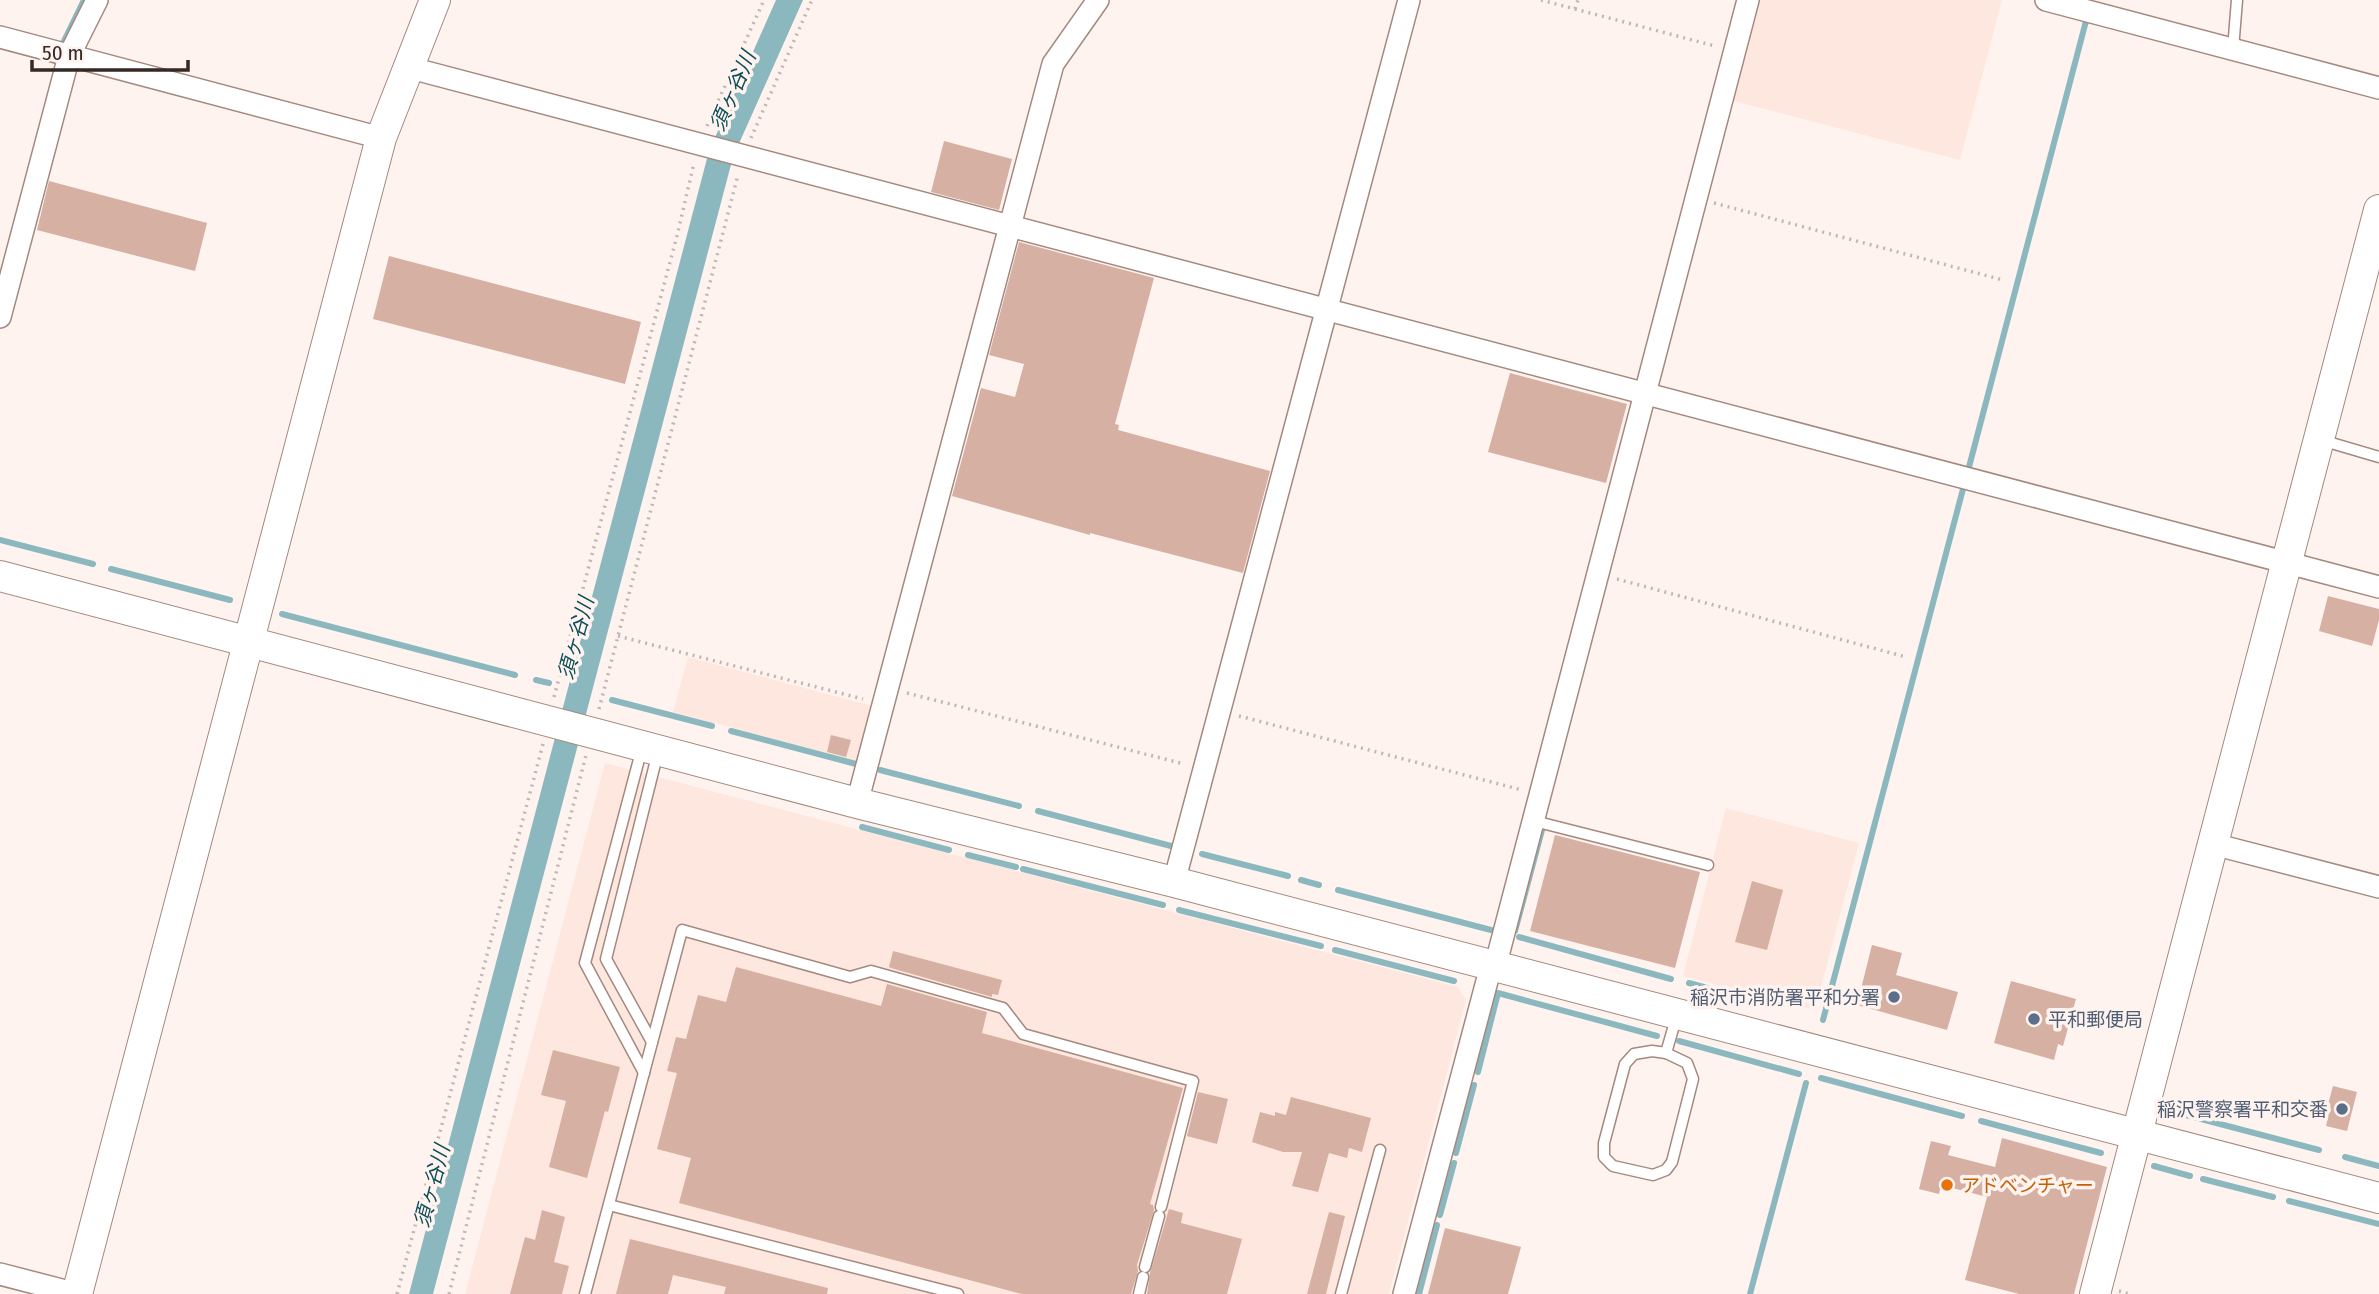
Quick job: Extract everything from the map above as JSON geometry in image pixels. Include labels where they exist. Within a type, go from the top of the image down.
[{"type":"street","points":[[0,317],[69,56],[97,0]]},
{"type":"street","points":[[0,1274],[77,1294],[381,138],[435,0]]},
{"type":"street","points":[[857,803],[1054,64],[1098,0]]},
{"type":"street","points":[[1174,882],[1409,0]]},
{"type":"street","points":[[1404,1294],[1541,795],[1748,0]]},
{"type":"street","points":[[2046,0],[2086,5],[2233,49],[2379,88]]},
{"type":"street","points":[[0,37],[381,138]]},
{"type":"street","points":[[407,67],[2379,587]]},
{"type":"street","points":[[2095,1294],[2319,439],[2371,275],[2379,210]]},
{"type":"street","points":[[0,576],[857,803],[1174,882],[2379,1198]]},
{"type":"street","points":[[2213,844],[2379,887]]},
{"type":"lane","points":[[2233,49],[2238,0]]},
{"type":"lane","points":[[2319,439],[2379,457]]},
{"type":"lane","points":[[650,747],[606,959],[652,1042]]},
{"type":"lane","points":[[644,1073],[585,963],[650,747]]},
{"type":"lane","points":[[1534,821],[1708,865]]},
{"type":"lane","points":[[585,1294],[682,930],[850,977],[871,971],[1003,1008],[1023,1034],[1193,1081],[1139,1294]]},
{"type":"lane","points":[[1666,1053],[1677,1014]]},
{"type":"lane","points":[[1652,1051],[1666,1053],[1687,1063],[1693,1079],[1672,1162],[1666,1170],[1653,1175],[1613,1166],[1605,1157],[1604,1143],[1625,1065],[1634,1055],[1652,1051]]},
{"type":"lane","points":[[1341,1294],[1380,1150]]},
{"type":"lane","points":[[609,1205],[921,1289],[958,1294]]},
{"type":"path","points":[[397,1294],[702,145],[764,0]]},
{"type":"path","points":[[449,1294],[739,155],[812,0]]},
{"type":"path","points":[[1541,0],[1735,51]]},
{"type":"path","points":[[1575,9],[1578,0]]},
{"type":"path","points":[[1696,199],[2003,279]]},
{"type":"path","points":[[1598,574],[1906,657]]},
{"type":"path","points":[[618,636],[1204,769]]},
{"type":"path","points":[[1220,711],[1541,795]]},
{"type":"shaded area","points":[[1756,0],[2002,0],[1960,160],[1730,100]]},
{"type":"shaded area","points":[[688,657],[876,707],[861,762],[673,712]]},
{"type":"shaded area","points":[[605,763],[1458,987],[1466,1000],[1389,1294],[465,1294]]},
{"type":"shaded area","points":[[1726,808],[1859,843],[1815,1010],[1683,976]]},
{"type":"water","points":[[776,0],[803,0],[733,157],[433,1294],[409,1294],[709,151]]},
{"type":"building","points":[[944,141],[1012,159],[999,210],[931,192]]},
{"type":"building","points":[[49,181],[207,223],[195,271],[37,230]]},
{"type":"building","points":[[1019,242],[1154,278],[1115,424],[1119,425],[1118,430],[1270,471],[1243,573],[1090,535],[952,496],[981,388],[1015,397],[1024,364],[989,355]]},
{"type":"building","points":[[389,256],[641,322],[625,384],[373,319]]},
{"type":"building","points":[[1510,373],[1627,404],[1606,483],[1488,452]]},
{"type":"building","points":[[2328,596],[2379,609],[2372,646],[2319,631]]},
{"type":"building","points":[[831,735],[851,740],[846,757],[827,752]]},
{"type":"building","points":[[1555,835],[1700,872],[1675,968],[1530,931]]},
{"type":"building","points":[[1752,881],[1783,890],[1767,950],[1735,942]]},
{"type":"building","points":[[1872,945],[1902,953],[1896,975],[1958,992],[1947,1030],[1857,1005]]},
{"type":"building","points":[[893,951],[1002,980],[998,995],[992,994],[992,997],[891,968],[889,967]]},
{"type":"building","points":[[736,967],[881,1006],[887,984],[987,1012],[982,1033],[1183,1088],[1150,1204],[1154,1210],[1131,1294],[1022,1294],[679,1203],[691,1158],[657,1149],[677,1073],[667,1071],[676,1037],[686,1039],[698,995],[726,1002]]},
{"type":"building","points":[[2011,981],[2076,999],[2063,1046],[2058,1044],[2054,1060],[1994,1043]]},
{"type":"building","points":[[553,1050],[620,1067],[587,1178],[549,1167],[566,1101],[541,1095]]},
{"type":"building","points":[[2333,1086],[2357,1092],[2347,1131],[2326,1126],[2329,1112],[2326,1112]]},
{"type":"building","points":[[1198,1092],[1228,1099],[1217,1144],[1187,1136]]},
{"type":"building","points":[[1291,1097],[1371,1118],[1362,1152],[1349,1148],[1347,1158],[1329,1153],[1318,1192],[1292,1186],[1302,1152],[1283,1152],[1252,1142],[1260,1112],[1275,1116],[1275,1112],[1286,1115]]},
{"type":"building","points":[[2002,1138],[2107,1167],[2074,1294],[2019,1294],[1965,1280],[1987,1197],[1941,1185],[1939,1194],[1919,1189],[1931,1141],[1951,1146],[1948,1155],[1995,1167]]},
{"type":"building","points":[[1169,1209],[1183,1213],[1181,1223],[1242,1239],[1227,1294],[1147,1294],[1150,1273]]},
{"type":"building","points":[[542,1210],[565,1217],[554,1262],[569,1266],[562,1294],[510,1294],[525,1237],[535,1240]]},
{"type":"building","points":[[1329,1212],[1345,1216],[1326,1294],[1307,1294]]},
{"type":"building","points":[[1445,1228],[1521,1247],[1508,1294],[1428,1294]]},
{"type":"building","points":[[630,1239],[828,1288],[827,1294],[724,1294],[726,1287],[673,1275],[668,1294],[616,1294]]},
{"type":"waterway","points":[[64,41],[84,0]]},
{"type":"waterway","points":[[1969,467],[2086,21]]},
{"type":"waterway","points":[[1823,1020],[1963,489]]},
{"type":"waterway","points":[[0,540],[93,564]]},
{"type":"waterway","points":[[111,569],[230,600]]},
{"type":"waterway","points":[[282,614],[515,675]]},
{"type":"waterway","name":"須ヶ谷川","points":[[536,680],[549,683]]},
{"type":"waterway","points":[[612,700],[712,726]]},
{"type":"waterway","points":[[731,731],[856,764]]},
{"type":"waterway","points":[[880,770],[1019,806]]},
{"type":"waterway","points":[[1038,811],[1171,846]]},
{"type":"waterway","points":[[862,827],[949,850]]},
{"type":"waterway","points":[[1515,931],[1542,830]]},
{"type":"waterway","points":[[1202,854],[1288,876]]},
{"type":"waterway","points":[[968,855],[1016,867]]},
{"type":"waterway","points":[[1023,869],[1163,905]]},
{"type":"waterway","points":[[1301,880],[1319,885]]},
{"type":"waterway","points":[[1338,890],[1491,930]]},
{"type":"waterway","points":[[1179,910],[1321,946]]},
{"type":"waterway","points":[[1519,937],[1671,979]]},
{"type":"waterway","points":[[1335,950],[1454,981]]},
{"type":"waterway","points":[[1689,983],[1751,1000]]},
{"type":"waterway","points":[[1478,1072],[1498,993],[1657,1036]]},
{"type":"waterway","points":[[1679,1041],[1799,1074]]},
{"type":"waterway","points":[[1821,1078],[1962,1116]]},
{"type":"waterway","points":[[1750,1294],[1806,1083]]},
{"type":"waterway","points":[[1456,1153],[1474,1085]]},
{"type":"waterway","points":[[2163,1109],[2319,1150]]},
{"type":"waterway","points":[[1981,1121],[2101,1153]]},
{"type":"waterway","points":[[2345,1157],[2379,1166]]},
{"type":"waterway","points":[[1440,1215],[1454,1163]]},
{"type":"waterway","points":[[2154,1166],[2190,1176]]},
{"type":"waterway","points":[[2203,1179],[2273,1197]]},
{"type":"waterway","points":[[2289,1201],[2379,1224]]},
{"type":"waterway","points":[[1419,1294],[1437,1225]]},
{"type":"place","name":"稲沢市消防署平和分署","points":[[1894,997]]},
{"type":"place","name":"平和郵便局","points":[[2034,1019]]},
{"type":"place","name":"稲沢警察署平和交番","points":[[2342,1109]]},
{"type":"place","name":"アドベンチャー","points":[[1947,1185]]}]
